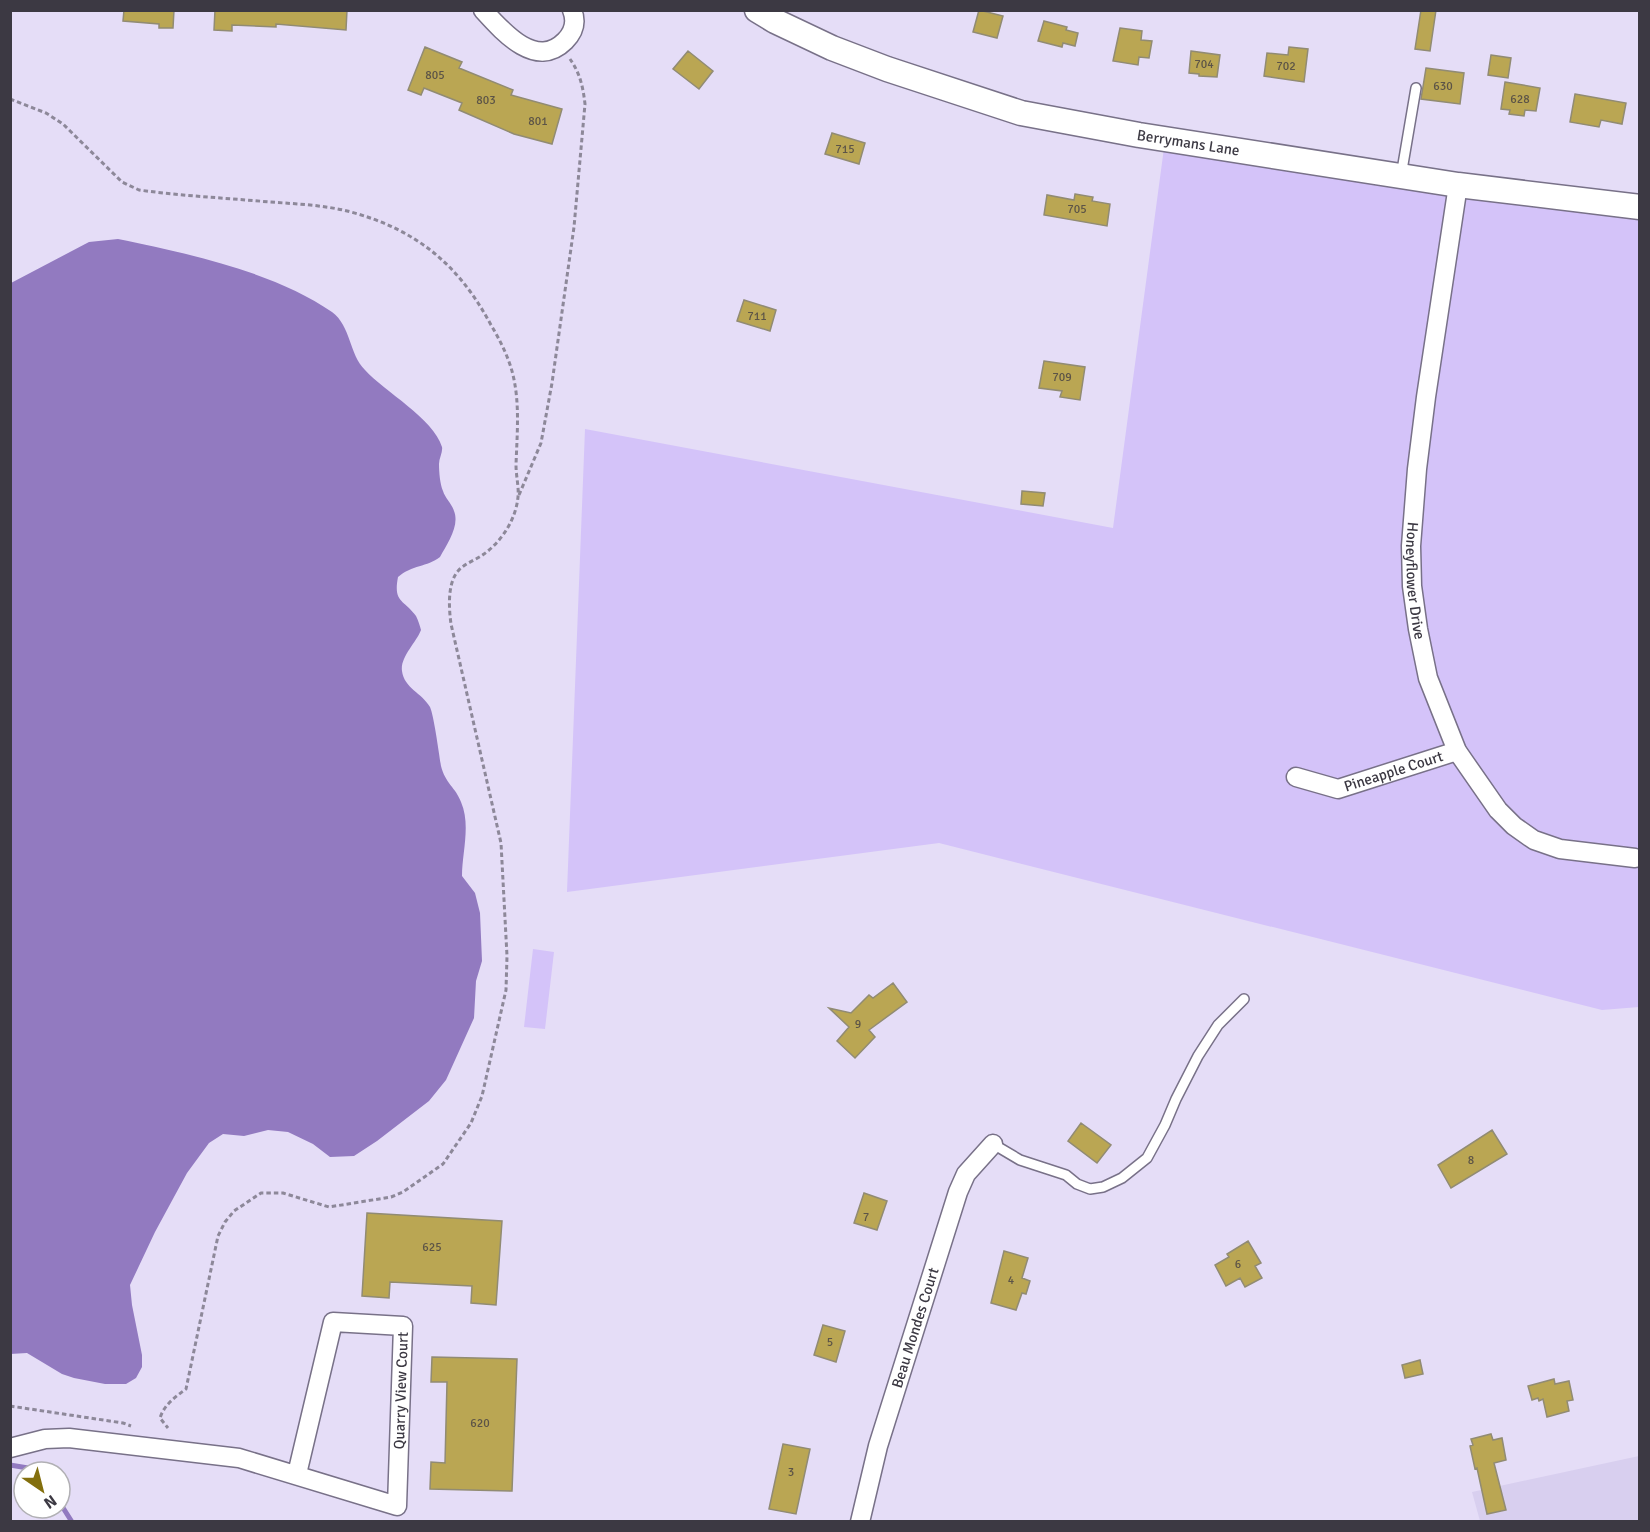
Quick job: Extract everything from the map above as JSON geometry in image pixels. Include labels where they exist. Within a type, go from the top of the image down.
[{"type":"street","points":[[489,13],[513,39],[529,50],[546,52],[561,45],[572,34],[575,18],[573,10]]},
{"type":"street","name":"Berrymans Lane","points":[[758,10],[775,21],[823,44],[887,69],[1021,113],[1139,135],[1458,185],[1640,207]]},
{"type":"street","name":"Honeyflower Drive","points":[[1458,185],[1417,469],[1411,546],[1412,586],[1428,678],[1456,751],[1498,810],[1514,826],[1534,840],[1560,849],[1635,858]]},
{"type":"street","name":"Pineapple Court","points":[[1296,777],[1338,789],[1456,751]]},
{"type":"street","name":"Beau Mondes Court","points":[[860,1521],[878,1446],[958,1192],[966,1174],[993,1144]]},
{"type":"street","name":"Quarry View Court","points":[[16,1446],[69,1438],[239,1458],[397,1506],[403,1326],[333,1322],[297,1474]]},
{"type":"lane","points":[[1401,176],[1416,88]]},
{"type":"lane","points":[[993,1144],[1020,1160],[1066,1175],[1077,1184],[1090,1190],[1122,1178],[1147,1158],[1166,1125],[1176,1099],[1198,1056],[1218,1025],[1244,999]]},
{"type":"path","points":[[168,1428],[160,1418],[162,1411],[186,1389],[218,1236],[225,1221],[261,1193],[283,1193],[328,1207],[391,1197],[403,1192],[443,1164],[471,1123],[482,1096],[506,990],[507,956],[501,843],[451,624],[449,606],[457,572],[470,561],[484,554],[501,539],[510,523],[541,443],[552,383],[577,193],[585,104],[583,85],[577,69],[561,45]]},
{"type":"path","points":[[10,99],[46,113],[63,124],[122,182],[139,190],[309,204],[350,212],[395,227],[425,245],[455,270],[477,299],[500,340],[513,374],[518,413],[516,478],[519,496]]},
{"type":"path","points":[[10,1406],[123,1423],[138,1429]]},
{"type":"shaded area","points":[[1164,148],[1639,215],[1639,1007],[1602,1010],[939,843],[567,892],[585,429],[1113,528]]},
{"type":"shaded area","points":[[118,239],[201,258],[257,275],[309,298],[332,312],[347,332],[356,356],[365,370],[419,416],[437,436],[442,447],[439,464],[441,485],[453,508],[455,523],[452,535],[440,557],[398,577],[398,596],[416,616],[421,630],[403,661],[402,671],[406,682],[430,707],[441,766],[459,797],[464,811],[466,829],[462,876],[475,893],[480,913],[482,961],[476,981],[474,1018],[446,1080],[429,1101],[377,1141],[354,1156],[330,1157],[313,1144],[288,1132],[268,1130],[244,1136],[223,1134],[209,1143],[187,1173],[130,1285],[142,1367],[136,1378],[126,1384],[105,1384],[62,1374],[27,1353],[10,1354],[11,283],[89,242]]},
{"type":"shaded area","points":[[533,949],[554,952],[545,1029],[524,1027]]},
{"type":"shaded area","points":[[1639,1456],[1639,1521],[1480,1521],[1472,1492]]},
{"type":"building","points":[[124,10],[174,10],[173,28],[159,28],[159,24],[123,21]]},
{"type":"building","points":[[215,10],[347,10],[346,30],[276,24],[276,27],[232,25],[232,31],[214,30]]},
{"type":"building","points":[[979,10],[1003,16],[997,38],[973,32]]},
{"type":"building","points":[[1421,10],[1436,10],[1430,51],[1415,49]]},
{"type":"building","points":[[1044,21],[1067,27],[1066,30],[1078,33],[1075,46],[1063,43],[1062,47],[1038,41]]},
{"type":"building","points":[[1120,28],[1142,31],[1141,40],[1152,41],[1149,58],[1139,57],[1138,65],[1113,61]]},
{"type":"building","points":[[425,47],[462,62],[459,68],[513,90],[511,95],[562,109],[552,144],[514,134],[459,110],[462,103],[424,88],[421,95],[408,90]]},
{"type":"building","points":[[1289,47],[1308,49],[1304,82],[1264,76],[1267,53],[1288,55]]},
{"type":"building","points":[[688,51],[713,71],[699,89],[673,69]]},
{"type":"building","points":[[1191,51],[1220,55],[1217,77],[1189,73]]},
{"type":"building","points":[[1491,55],[1511,58],[1508,78],[1488,75]]},
{"type":"building","points":[[1426,68],[1464,73],[1460,104],[1421,99]]},
{"type":"building","points":[[1505,82],[1540,88],[1536,111],[1525,110],[1524,116],[1509,114],[1510,110],[1501,109]]},
{"type":"building","points":[[1575,94],[1626,103],[1622,124],[1601,120],[1599,127],[1570,122]]},
{"type":"building","points":[[832,133],[865,143],[859,164],[825,154]]},
{"type":"building","points":[[1075,194],[1093,197],[1092,201],[1110,204],[1107,226],[1044,215],[1047,195],[1074,200]]},
{"type":"building","points":[[744,300],[776,310],[770,331],[737,321]]},
{"type":"building","points":[[1044,361],[1085,367],[1080,400],[1060,397],[1062,391],[1039,388]]},
{"type":"building","points":[[1022,491],[1045,493],[1043,506],[1021,504]]},
{"type":"building","points":[[893,983],[907,1002],[869,1030],[875,1037],[855,1058],[837,1041],[849,1027],[829,1008],[851,1013],[869,995],[873,998]]},
{"type":"building","points":[[1081,1123],[1111,1145],[1097,1163],[1068,1141]]},
{"type":"building","points":[[1492,1130],[1507,1154],[1451,1188],[1438,1165]]},
{"type":"building","points":[[864,1193],[887,1201],[877,1230],[854,1223]]},
{"type":"building","points":[[367,1213],[502,1221],[496,1305],[471,1303],[472,1286],[390,1282],[389,1298],[362,1296]]},
{"type":"building","points":[[1248,1241],[1261,1263],[1255,1266],[1262,1278],[1245,1287],[1240,1278],[1226,1286],[1215,1265],[1229,1257],[1227,1254]]},
{"type":"building","points":[[1004,1251],[1028,1258],[1022,1278],[1030,1281],[1026,1294],[1022,1293],[1016,1310],[991,1303]]},
{"type":"building","points":[[823,1325],[845,1331],[836,1362],[814,1355]]},
{"type":"building","points":[[432,1357],[517,1359],[512,1491],[430,1489],[431,1462],[445,1463],[447,1382],[431,1382]]},
{"type":"building","points":[[1420,1360],[1423,1374],[1405,1378],[1402,1365]]},
{"type":"building","points":[[1554,1379],[1555,1384],[1569,1381],[1573,1400],[1567,1401],[1569,1411],[1547,1417],[1543,1399],[1532,1400],[1528,1386]]},
{"type":"building","points":[[1491,1434],[1493,1440],[1502,1438],[1506,1460],[1494,1463],[1506,1510],[1487,1514],[1470,1446],[1473,1445],[1471,1439]]},
{"type":"building","points":[[783,1444],[810,1449],[796,1514],[769,1509]]}]
